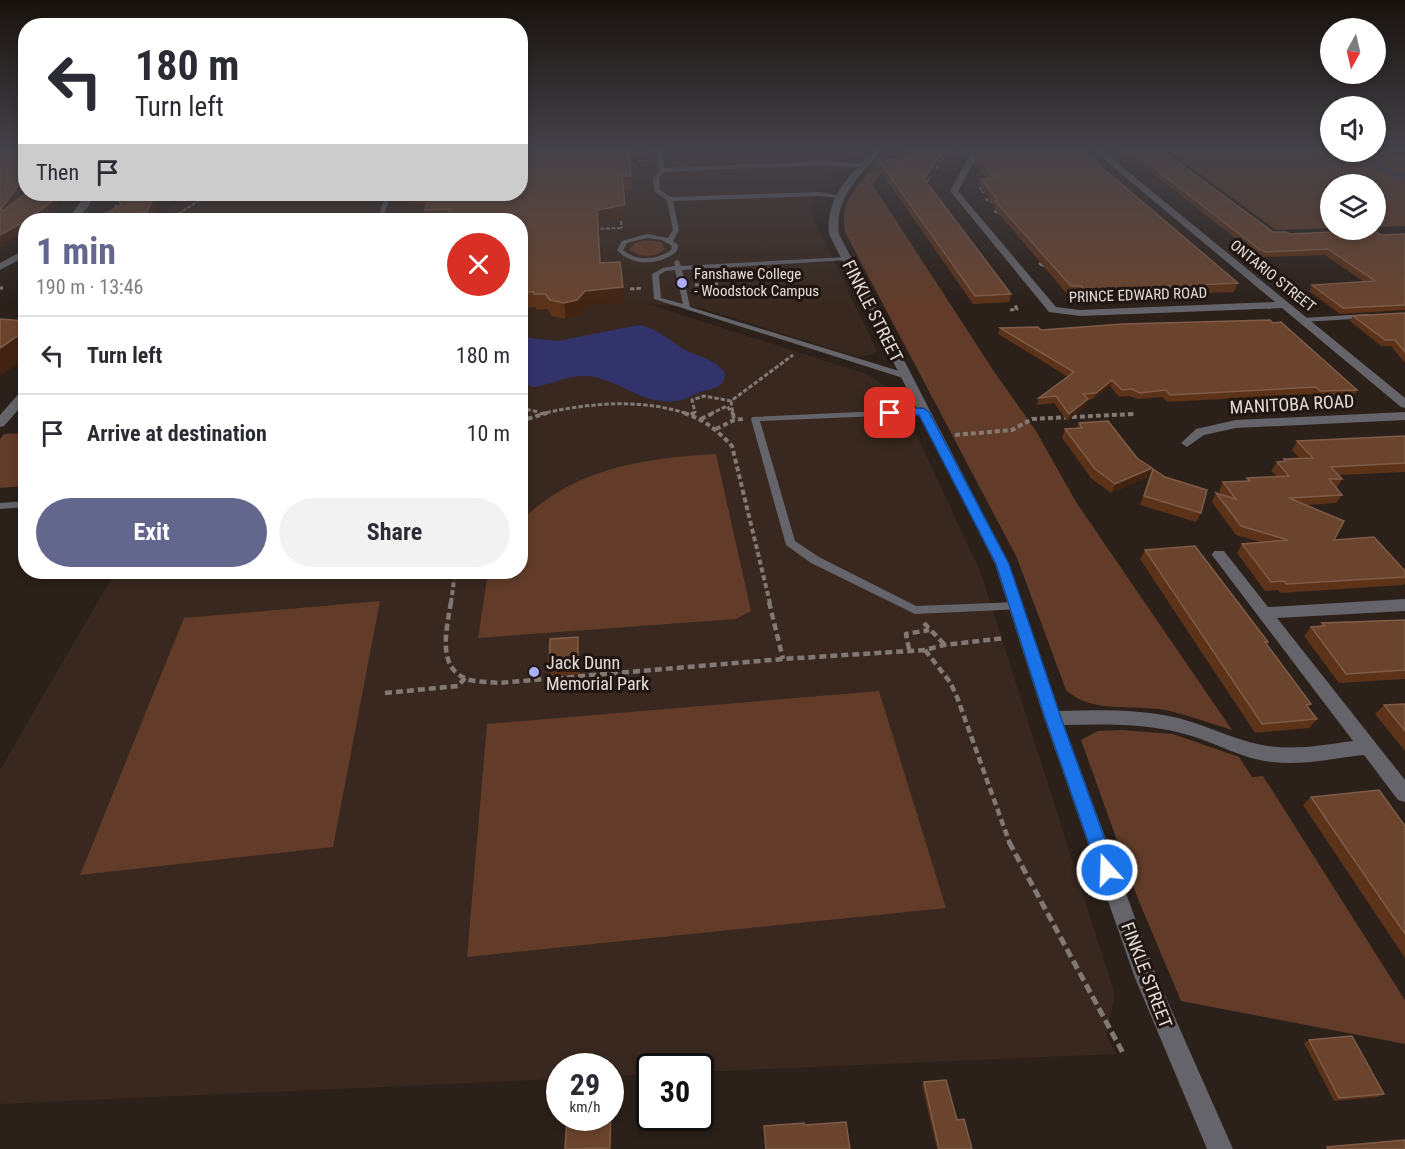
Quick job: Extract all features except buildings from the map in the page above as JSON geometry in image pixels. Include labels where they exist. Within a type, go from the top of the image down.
[{"type":"street","name":"FINKLE STREET","points":[[837,202],[833,227],[846,259],[1002,564],[1053,718],[1146,978],[1220,1149]]},
{"type":"street","name":"PRINCE EDWARD ROAD","points":[[963,202],[1053,310],[1079,313],[1286,305]]},
{"type":"street","name":"ONTARIO STREET","points":[[1160,202],[1405,404]]},
{"type":"street","points":[[0,267],[18,257]]},
{"type":"street","points":[[0,423],[18,402]]},
{"type":"street","name":"MANITOBA ROAD","points":[[1187,443],[1200,432],[1236,424],[1405,416]]},
{"type":"street","points":[[1220,555],[1366,747],[1405,794]]},
{"type":"street","points":[[1264,613],[1405,604]]},
{"type":"street","points":[[1053,718],[1153,719],[1188,728],[1261,753],[1290,754],[1366,747]]},
{"type":"lane","points":[[670,240],[676,230],[671,202]]},
{"type":"lane","points":[[674,252],[662,258],[644,260],[627,257],[620,250],[624,242],[638,237],[656,236],[670,240],[675,245],[674,252],[687,308]]},
{"type":"lane","points":[[846,259],[678,267],[661,270],[655,274],[658,298],[906,376]]},
{"type":"lane","points":[[1303,320],[1379,315]]},
{"type":"lane","points":[[923,412],[754,419],[790,543],[815,560],[915,610],[1017,606]]},
{"type":"lane","points":[[0,506],[18,505]]},
{"type":"path","points":[[180,213],[197,202]]},
{"type":"path","points":[[117,205],[115,208],[125,208]]},
{"type":"path","points":[[994,211],[1002,215]]},
{"type":"path","points":[[593,230],[622,228],[621,221]]},
{"type":"path","points":[[1039,263],[1044,267],[1049,267]]},
{"type":"path","points":[[1010,310],[1017,309],[1015,305]]},
{"type":"path","points":[[691,415],[695,412],[692,400],[704,396],[732,401],[799,351]]},
{"type":"path","points":[[732,401],[734,420]]},
{"type":"path","points":[[528,418],[540,413],[622,403],[644,404],[691,415],[716,429],[732,446],[783,659]]},
{"type":"path","points":[[700,419],[727,406],[734,414]]},
{"type":"path","points":[[528,410],[540,413]]},
{"type":"path","points":[[937,436],[1012,430],[1032,419],[1134,414]]},
{"type":"path","points":[[716,429],[734,420],[754,419]]},
{"type":"path","points":[[454,579],[445,654],[455,673],[465,678],[498,683],[909,649],[925,650],[944,645],[1005,638]]},
{"type":"path","points":[[909,649],[906,633],[929,630],[944,645]]},
{"type":"path","points":[[925,650],[950,682],[957,697],[1008,840],[1123,1053]]},
{"type":"path","points":[[386,693],[458,686],[465,678]]},
{"type":"shaded area","name":"Jack Dunn Memorial Park","points":[[177,202],[813,202],[810,211],[877,351],[858,357],[700,308],[648,304],[866,374],[897,393],[981,573],[1115,995],[1106,1035],[1116,1054],[714,1071],[714,1053],[636,1053],[636,1075],[624,1076],[624,1053],[546,1053],[546,1080],[0,1104],[0,770],[111,579],[528,579],[528,213],[168,213]]},
{"type":"shaded area","points":[[848,202],[884,202],[995,373],[1036,431],[1076,502],[1232,730],[1165,710],[1112,707],[1087,702],[1076,698],[1066,690],[1017,558],[846,234],[844,214]]},
{"type":"shaded area","points":[[1238,202],[1320,202],[1320,228],[1276,230]]},
{"type":"shaded area","points":[[1386,202],[1405,202],[1405,226],[1386,227]]},
{"type":"shaded area","points":[[645,240],[661,242],[665,249],[648,256],[630,250],[635,243]]},
{"type":"shaded area","points":[[639,325],[645,326],[680,347],[710,360],[721,368],[725,377],[720,385],[714,388],[677,401],[653,400],[610,382],[588,376],[574,377],[540,386],[529,386],[528,338],[558,341]]},
{"type":"shaded area","points":[[18,433],[18,487],[0,488],[0,439],[4,434]]},
{"type":"shaded area","points":[[716,454],[751,611],[736,619],[478,638],[487,579],[528,579],[528,515],[564,489],[611,469],[689,456]]},
{"type":"shaded area","points":[[380,601],[333,847],[80,875],[184,618]]},
{"type":"shaded area","points":[[879,691],[946,908],[467,957],[487,724]]},
{"type":"shaded area","points":[[1122,730],[1173,734],[1239,757],[1252,777],[1263,776],[1405,1000],[1405,1044],[1181,1001],[1138,899],[1081,740],[1098,731]]},
{"type":"place","name":"Fanshawe College - Woodstock Campus","points":[[682,283]]},
{"type":"place","name":"Jack Dunn Memorial Park","points":[[534,672]]},
{"type":"route","points":[[890,413],[923,412],[1002,564],[1107,870]]}]
